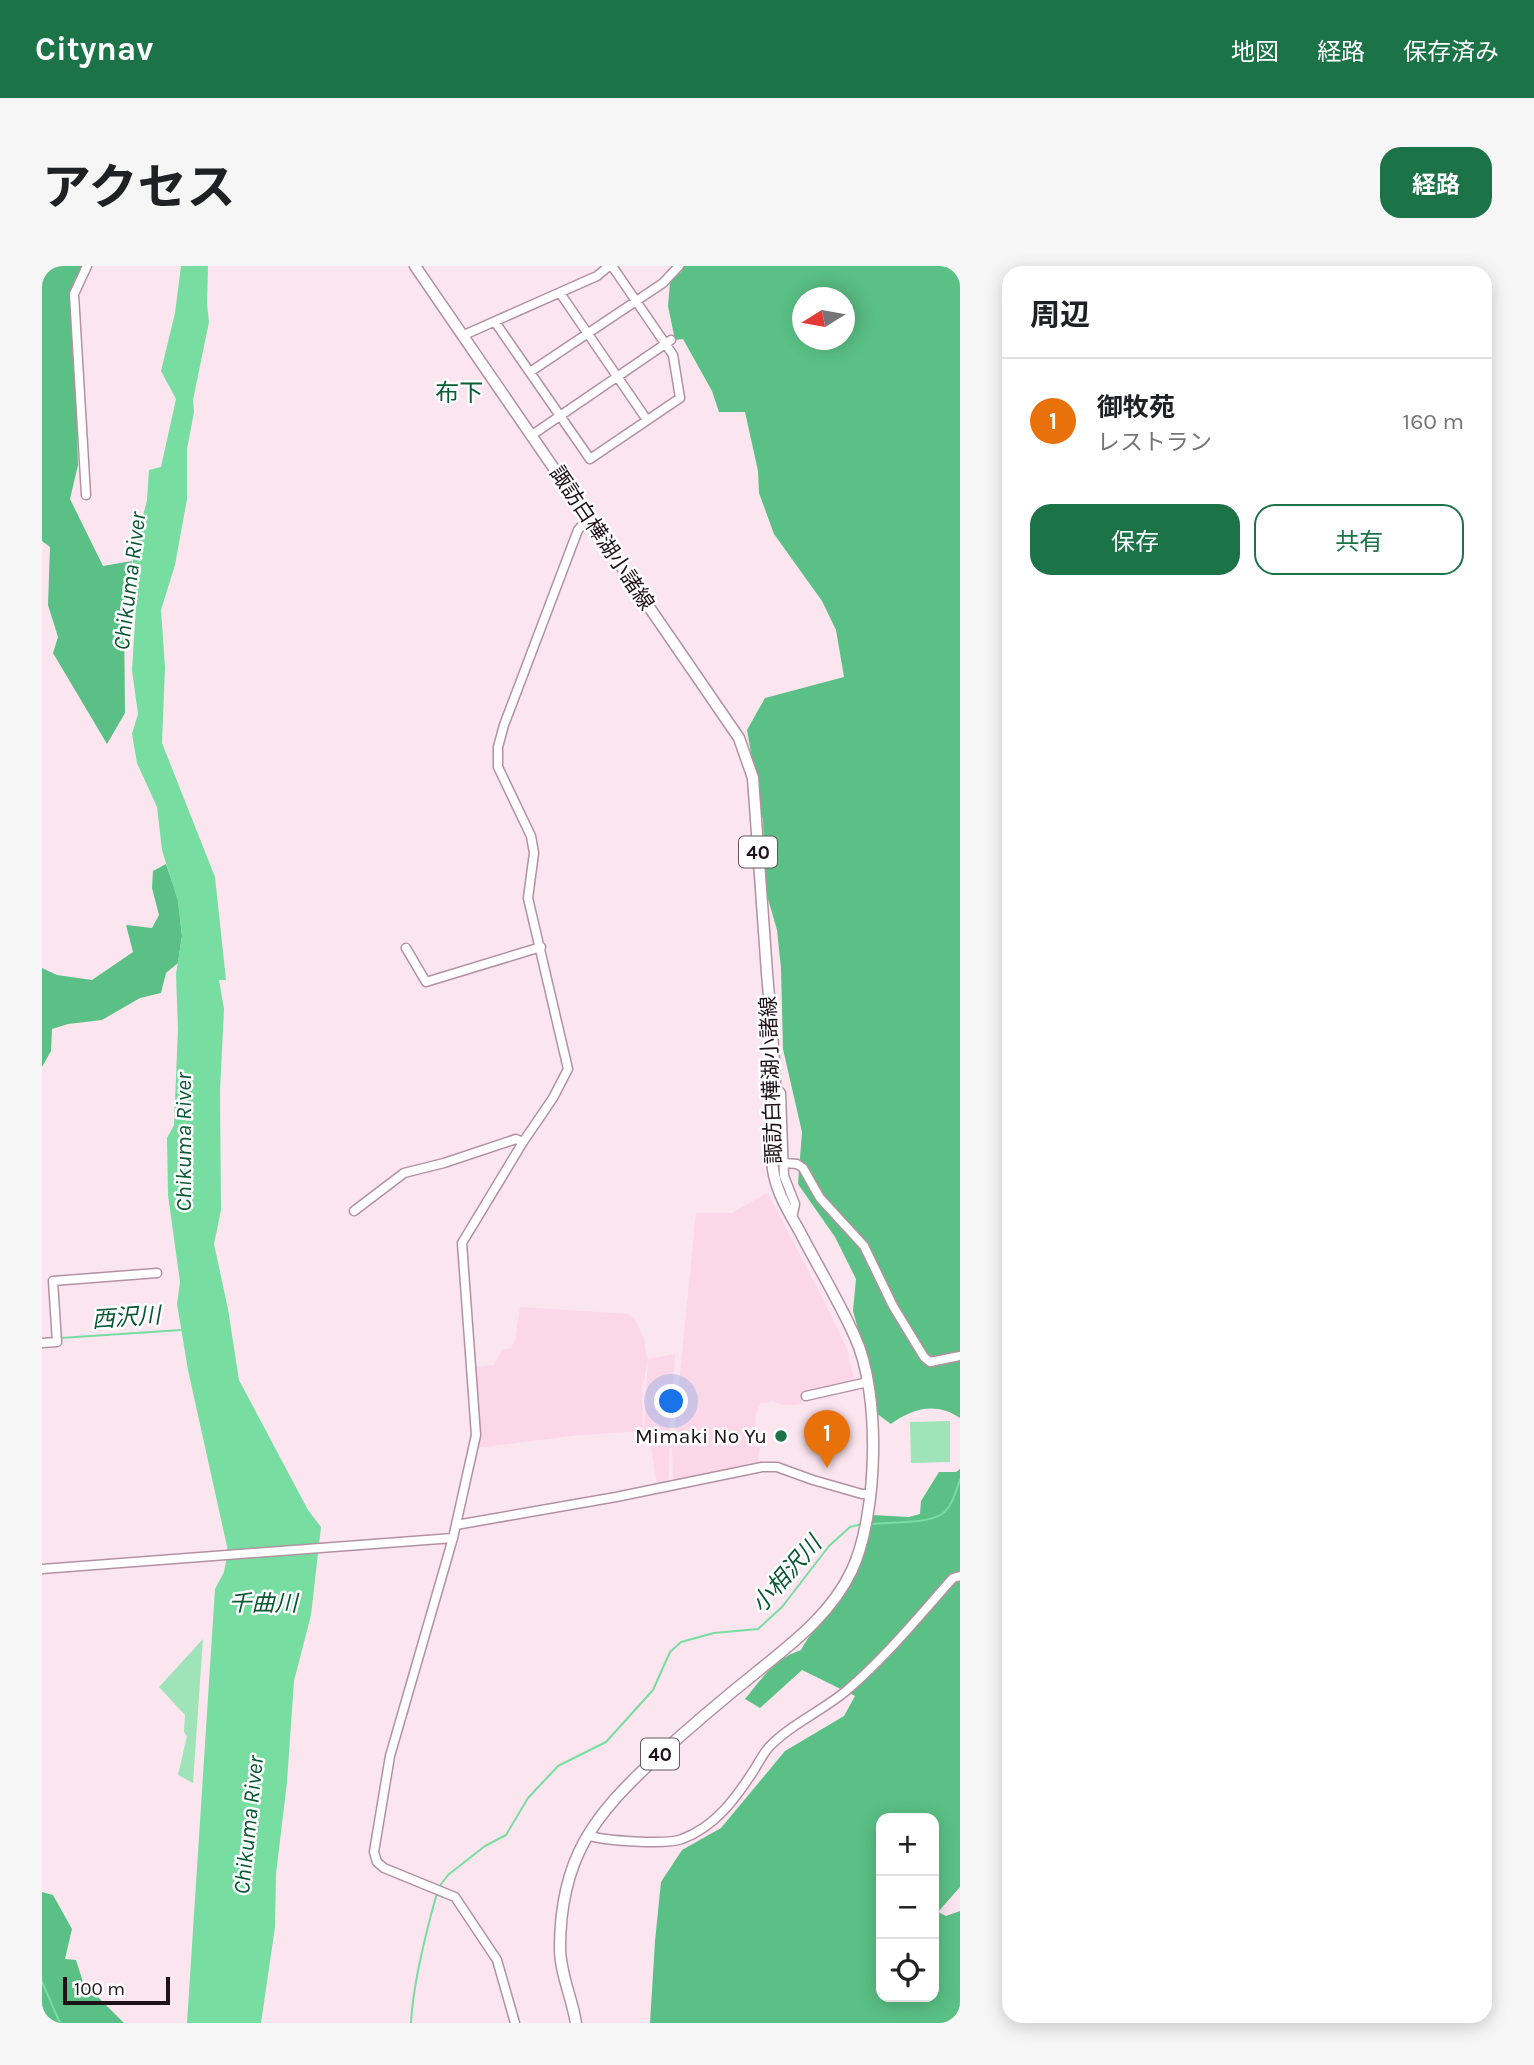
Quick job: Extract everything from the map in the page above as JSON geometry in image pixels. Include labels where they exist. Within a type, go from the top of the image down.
[{"type":"main road","name":"諏訪白樺湖小諸線","points":[[415,266],[739,738],[746,754],[753,778],[776,1087],[774,1174],[792,1218],[857,1339],[868,1382],[872,1415],[871,1494],[867,1519],[853,1568],[845,1582],[803,1635],[694,1722],[635,1776],[614,1798],[587,1835],[575,1859],[561,1911],[562,1963],[576,2023]]},
{"type":"street","points":[[86,495],[74,294],[87,266]]},
{"type":"street","points":[[464,335],[597,276],[611,266],[668,342],[673,355],[680,398],[590,459],[495,322]]},
{"type":"street","points":[[530,372],[663,283],[679,266]]},
{"type":"street","points":[[559,293],[647,420]]},
{"type":"street","points":[[532,435],[668,342]]},
{"type":"street","points":[[515,2023],[497,1960],[455,1897],[384,1868],[377,1862],[374,1852],[390,1756],[453,1538],[477,1424],[463,1243],[523,1142],[553,1098],[568,1069],[528,898],[534,853],[531,836],[498,766],[498,747],[503,725],[578,530],[588,519]]},
{"type":"street","points":[[406,948],[426,982],[541,947]]},
{"type":"street","points":[[776,1087],[781,1093],[784,1176],[795,1203],[792,1218]]},
{"type":"street","points":[[354,1211],[404,1173],[516,1139],[523,1142]]},
{"type":"street","points":[[784,1163],[797,1164],[803,1168],[820,1198],[864,1246],[893,1306],[924,1357],[930,1362],[960,1356]]},
{"type":"street","points":[[42,1343],[57,1342],[53,1281],[157,1273]]},
{"type":"street","points":[[806,1396],[868,1382]]},
{"type":"street","points":[[456,1525],[616,1497],[762,1467],[777,1467],[813,1480],[862,1494],[871,1494]]},
{"type":"street","points":[[42,1569],[453,1538]]},
{"type":"street","points":[[587,1835],[649,1842],[674,1841],[683,1839],[717,1819],[766,1749],[846,1691],[895,1643],[953,1578],[960,1576]]},
{"type":"shaded area","points":[[42,266],[85,266],[73,306],[78,465],[70,499],[103,566],[132,561],[124,611],[125,713],[107,744],[53,653],[58,637],[48,605],[50,547],[42,541]]},
{"type":"shaded area","points":[[683,266],[960,266],[960,1418],[942,1410],[925,1409],[908,1414],[891,1424],[876,1413],[869,1369],[853,1311],[856,1279],[835,1237],[798,1184],[802,1132],[783,1049],[777,930],[766,892],[763,821],[747,730],[765,698],[844,677],[836,630],[822,601],[774,534],[759,493],[758,471],[745,412],[719,412],[712,391],[683,339],[675,340],[668,306],[670,282],[682,271]]},
{"type":"shaded area","points":[[166,864],[178,899],[182,936],[178,963],[166,973],[161,993],[140,998],[102,1020],[52,1029],[51,1051],[42,1067],[42,968],[57,975],[92,980],[133,952],[126,925],[152,928],[159,915],[152,888],[153,871]]},
{"type":"shaded area","points":[[768,1194],[847,1349],[857,1394],[854,1391],[802,1400],[802,1404],[794,1405],[761,1402],[756,1415],[754,1446],[760,1447],[758,1460],[765,1463],[675,1481],[672,1450],[677,1406],[670,1406],[669,1481],[657,1484],[650,1440],[644,1431],[648,1359],[642,1389],[643,1431],[579,1435],[477,1448],[480,1431],[475,1367],[494,1365],[502,1350],[511,1348],[515,1340],[520,1307],[629,1314],[634,1318],[644,1338],[647,1359],[675,1354],[672,1403],[677,1404],[696,1213],[732,1213]]},
{"type":"shaded area","points":[[950,1421],[950,1462],[911,1463],[910,1422]]},
{"type":"shaded area","points":[[960,1469],[960,1887],[939,1911],[939,1813],[876,1813],[876,2002],[939,2002],[939,1912],[946,1916],[960,1911],[960,2023],[650,2023],[661,1882],[682,1850],[721,1828],[785,1751],[844,1716],[855,1696],[802,1670],[760,1708],[745,1699],[777,1664],[801,1650],[824,1619],[850,1579],[861,1556],[873,1515],[909,1517],[920,1514],[921,1501],[939,1472],[956,1472]]},
{"type":"shaded area","points":[[203,1639],[193,1783],[178,1775],[187,1736],[184,1732],[185,1715],[159,1687]]},
{"type":"shaded area","points":[[42,1892],[53,1895],[72,1929],[65,1959],[76,1960],[83,1982],[124,2023],[42,2023]]},
{"type":"water","name":"千曲川","points":[[181,266],[208,266],[209,322],[193,400],[194,412],[187,449],[187,499],[175,565],[161,610],[165,667],[162,743],[215,877],[226,980],[219,980],[224,1009],[220,1091],[221,1210],[214,1244],[239,1380],[308,1510],[321,1527],[311,1615],[294,1681],[287,1782],[276,1874],[275,1927],[261,2023],[187,2023],[215,1589],[224,1572],[228,1551],[188,1370],[177,1304],[180,1282],[168,1195],[167,1138],[174,1125],[178,1029],[176,974],[182,936],[178,902],[162,850],[157,807],[137,763],[132,734],[138,714],[132,670],[136,606],[131,583],[133,556],[147,500],[149,470],[161,467],[176,399],[161,371],[175,313]]},
{"type":"waterway","name":"西沢川","points":[[61,1338],[181,1330]]},
{"type":"waterway","name":"西沢川","points":[[42,1339],[51,1338]]},
{"type":"waterway","name":"小相沢川","points":[[871,1524],[936,1517],[948,1507],[960,1480]]},
{"type":"waterway","name":"小相沢川","points":[[439,1887],[448,1875],[485,1846],[506,1835],[528,1798],[558,1766],[606,1742],[653,1690],[670,1652],[681,1642],[714,1633],[758,1629],[782,1607],[829,1546],[850,1527],[862,1524]]},
{"type":"waterway","name":"小相沢川","points":[[411,2023],[417,1974],[437,1893]]},
{"type":"waterway","points":[[42,1982],[60,2023]]},
{"type":"place","name":"Mimaki No Yu","points":[[781,1436]]},
{"type":"place","name":"御牧苑","points":[[827,1468]]},
{"type":"district","name":"布下","points":[[459,393]]},
{"type":"water label","name":"Chikuma River","points":[[129,581]]},
{"type":"water label","name":"Chikuma River","points":[[183,1142]]},
{"type":"water label","name":"Chikuma River","points":[[248,1825]]}]
